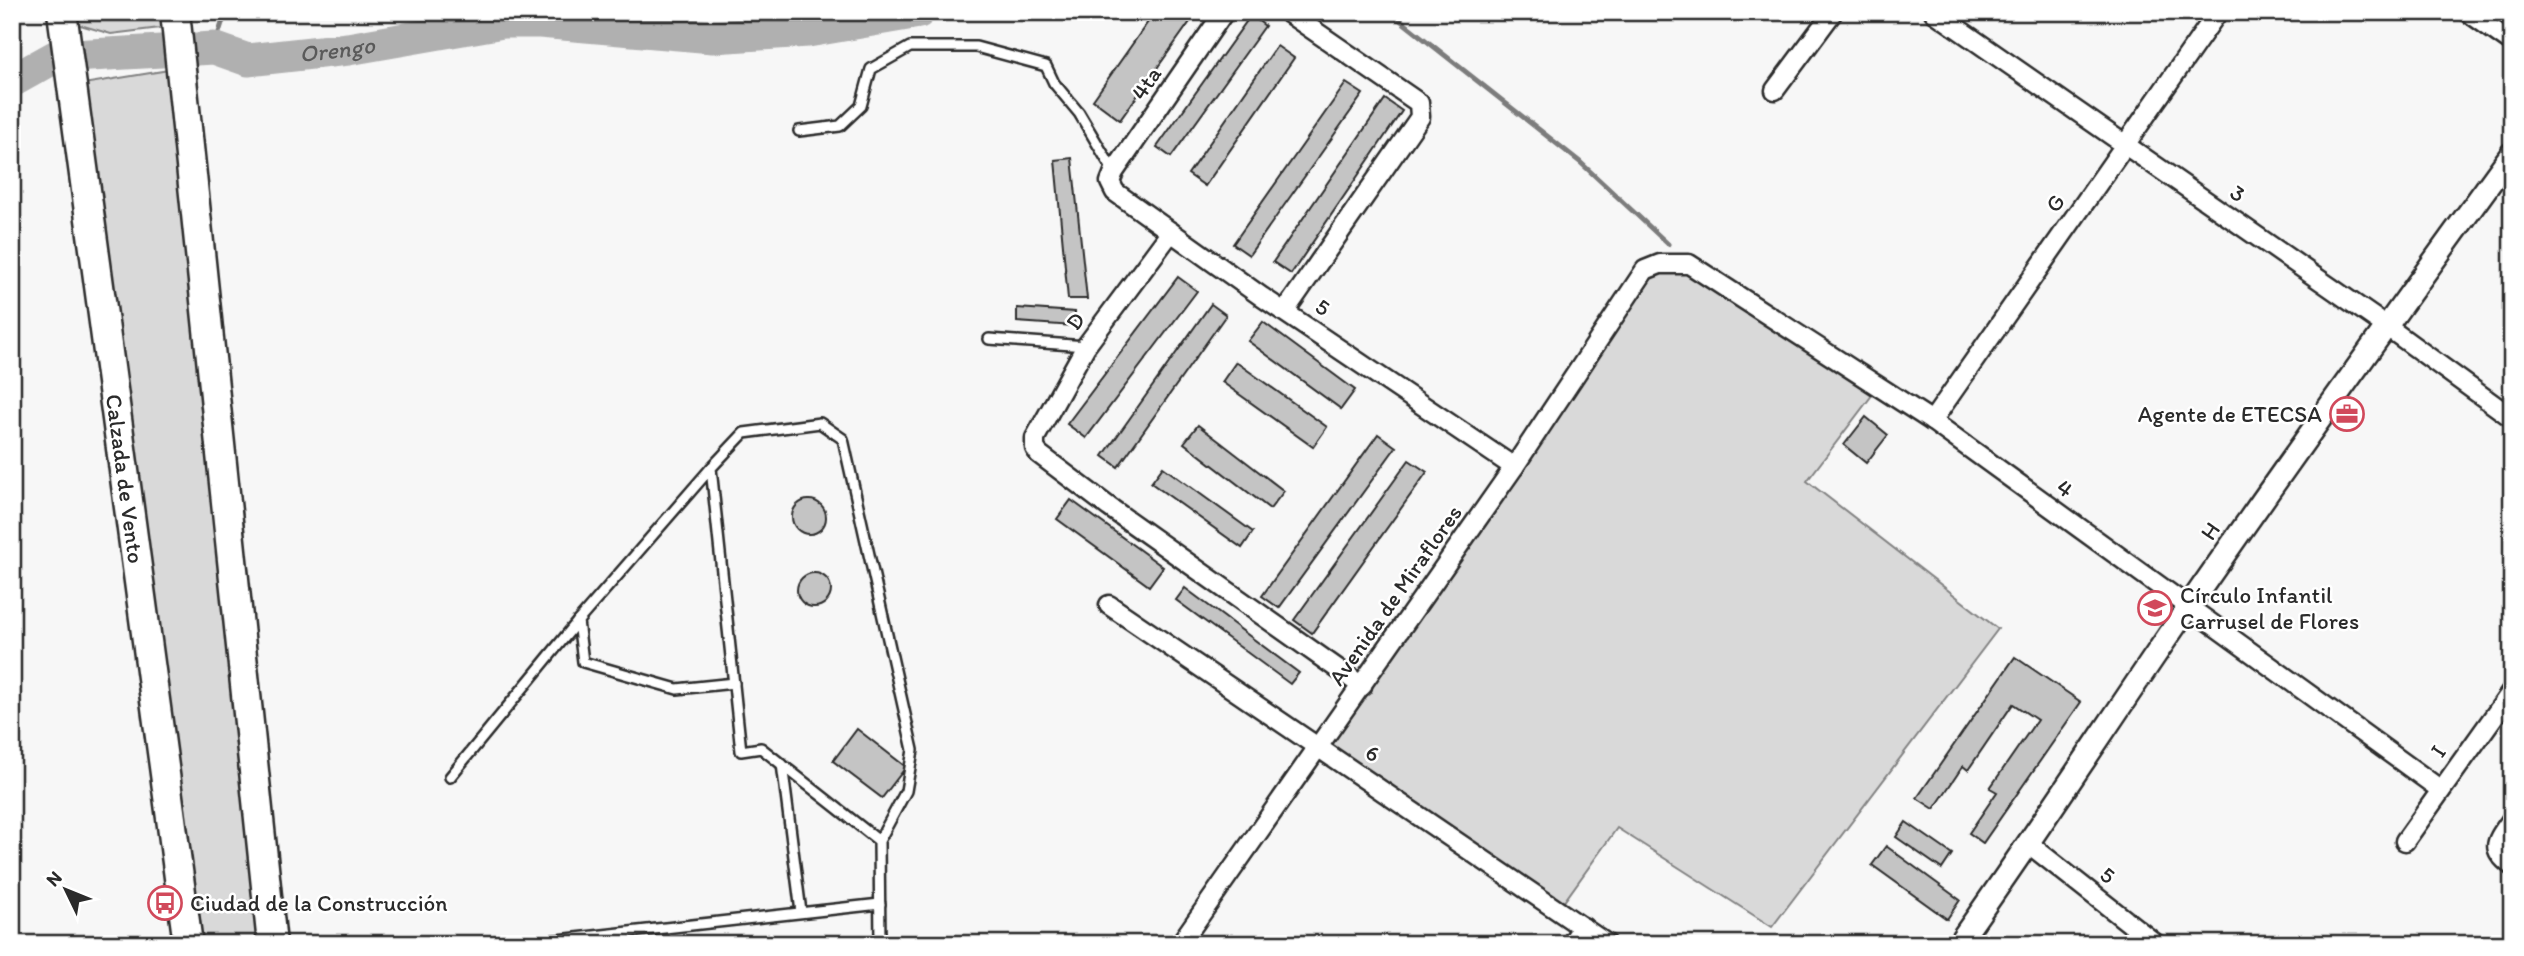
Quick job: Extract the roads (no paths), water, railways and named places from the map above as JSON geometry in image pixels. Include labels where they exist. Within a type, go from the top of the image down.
[{"type":"main road","points":[[175,12],[272,944]]},
{"type":"main road","name":"Calzada de Vento","points":[[62,16],[188,944]]},
{"type":"street","name":"4ta","points":[[1112,177],[1224,12]]},
{"type":"street","points":[[1285,311],[1420,117],[1421,109],[1419,103],[1287,12]]},
{"type":"street","points":[[1775,90],[1833,12]]},
{"type":"street","name":"3","points":[[1934,12],[2512,418]]},
{"type":"street","name":"G","points":[[1932,421],[2218,12]]},
{"type":"street","points":[[2469,12],[2512,43]]},
{"type":"street","name":"H","points":[[1958,944],[2029,844],[2188,608],[2512,153]]},
{"type":"street","name":"5","points":[[1112,177],[1115,192],[1262,297],[1514,467]]},
{"type":"street","name":"D","points":[[1171,232],[1086,346],[1035,438],[1035,448],[1039,454],[1109,507],[1362,686]]},
{"type":"street","name":"4","points":[[1644,270],[1660,264],[1689,264],[1932,421],[2441,790]]},
{"type":"street","name":"Avenida de Miraflores","points":[[1180,944],[1514,467],[1644,270]]},
{"type":"street","name":"6","points":[[1109,605],[1320,746],[1607,944]]},
{"type":"street","name":"I","points":[[2405,841],[2509,702]]},
{"type":"street","points":[[2512,819],[2498,840],[2496,848],[2499,856],[2512,866]]},
{"type":"street","name":"5","points":[[2029,844],[2157,944]]},
{"type":"street","points":[[1571,944],[1583,927]]},
{"type":"lane","points":[[799,131],[840,126],[862,106],[871,69],[910,47],[976,47],[1046,66],[1055,83],[1079,113],[1112,177]]},
{"type":"lane","points":[[989,339],[1086,346]]},
{"type":"lane","points":[[450,776],[578,621],[744,433],[820,423],[843,439],[913,750],[906,791],[879,841],[880,944]]},
{"type":"lane","points":[[711,468],[741,751],[761,748],[879,841]]},
{"type":"lane","points":[[578,621],[583,662],[677,688],[734,683]]},
{"type":"lane","points":[[782,764],[801,912]]},
{"type":"lane","points":[[522,944],[880,904]]},
{"type":"waterway","points":[[214,48],[222,23],[229,12]]},
{"type":"waterway","name":"Orengo","points":[[12,81],[55,57],[214,48],[248,60],[348,49],[503,22],[540,22],[713,37],[808,31],[919,12]]},
{"type":"waterway","points":[[1390,12],[1580,162],[1668,244]]},
{"type":"place","name":"Agente de ETECSA","points":[[2347,414]]},
{"type":"place","name":"Círculo Infantil Carrusel de Flores","points":[[2155,608]]},
{"type":"place","name":"Ciudad de la Construcción","points":[[165,903]]}]
